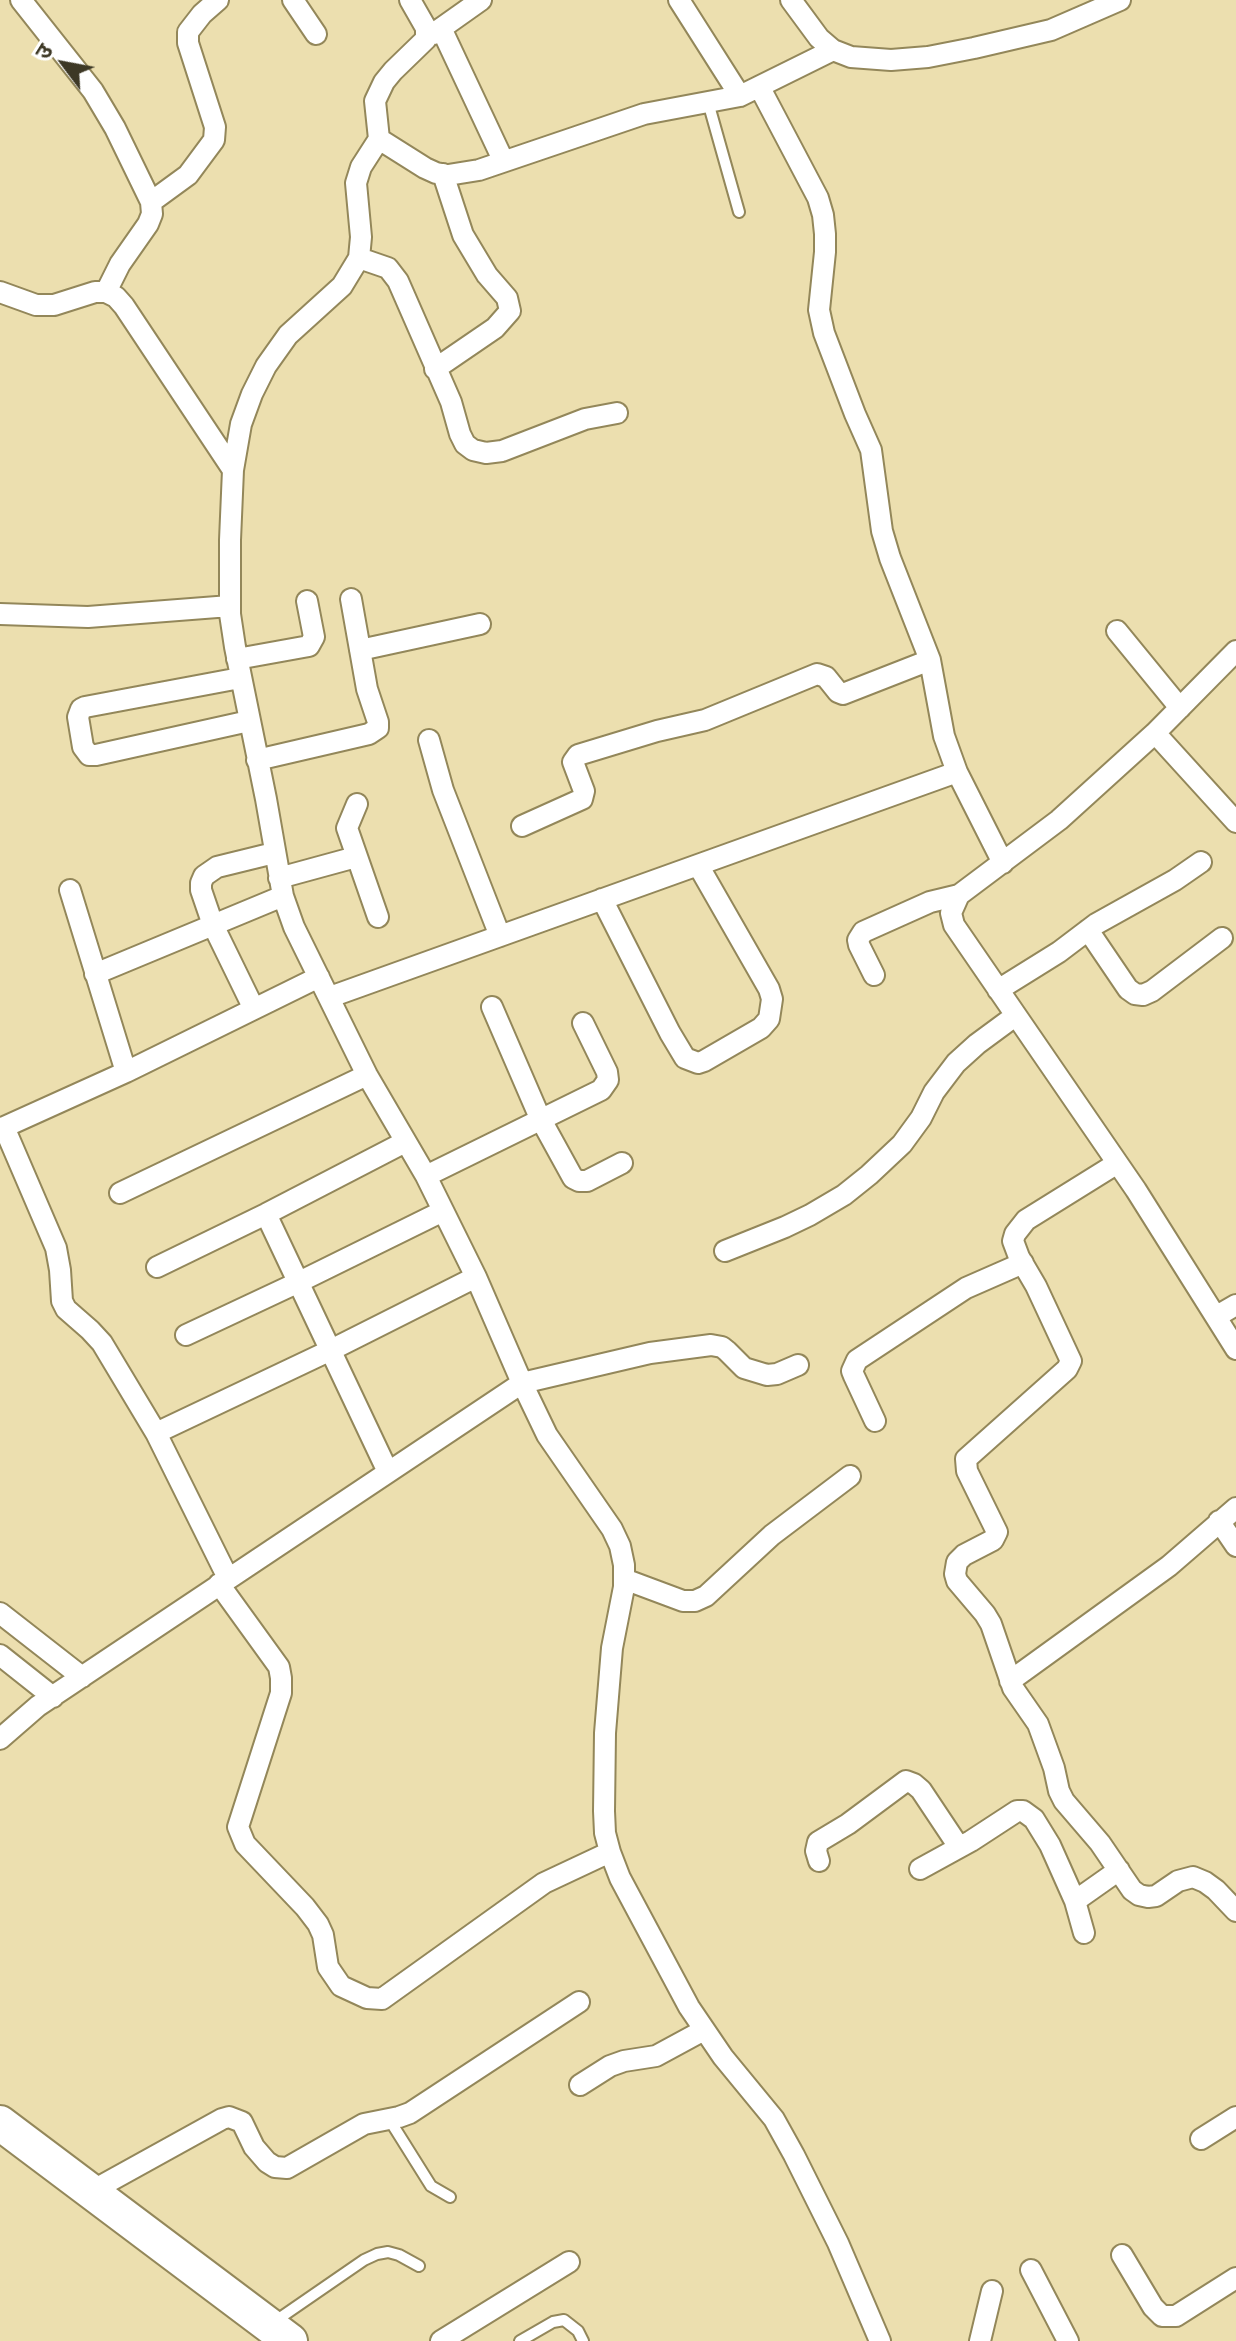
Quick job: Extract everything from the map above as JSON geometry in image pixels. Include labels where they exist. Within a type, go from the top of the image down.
[{"type":"highway","points":[[0,2123],[280,2333]]},
{"type":"street","points":[[21,0],[93,91],[122,141],[151,202],[152,214],[148,224],[120,264],[106,292]]},
{"type":"street","points":[[151,202],[188,175],[210,147],[215,135],[188,43],[188,32],[218,0]]},
{"type":"street","points":[[293,0],[316,34]]},
{"type":"street","points":[[410,0],[426,28],[433,34],[503,160]]},
{"type":"street","points":[[481,0],[433,34],[393,71],[378,94],[375,110],[379,139],[361,167],[356,183],[361,237],[359,258],[342,286],[288,335],[266,366],[241,424],[233,470],[230,540],[230,606],[239,668],[281,887],[294,927],[367,1075],[426,1176],[476,1277],[547,1435],[616,1538],[622,1555],[624,1579],[612,1648],[605,1733],[604,1811],[610,1852],[620,1878],[689,2007],[723,2057],[774,2119],[794,2155],[838,2243],[880,2341]]},
{"type":"street","points":[[679,0],[740,96]]},
{"type":"street","points":[[791,0],[819,38],[833,50],[871,60],[928,57],[1051,30],[1120,0]]},
{"type":"street","points":[[379,139],[425,168],[443,174],[479,170],[644,114],[740,96],[833,50]]},
{"type":"street","points":[[760,88],[818,198],[823,215],[825,252],[819,310],[824,333],[871,450],[882,531],[930,660],[944,736],[957,772],[1003,863]]},
{"type":"street","points":[[435,369],[495,328],[510,311],[507,298],[487,275],[463,235],[443,174]]},
{"type":"street","points":[[359,258],[379,264],[393,273],[451,402],[460,434],[465,444],[473,450],[486,453],[502,451],[585,419],[617,413]]},
{"type":"street","points":[[0,292],[36,305],[54,305],[95,292],[106,292],[116,297],[233,470]]},
{"type":"street","points":[[257,760],[374,731],[378,722],[367,689],[351,599]]},
{"type":"street","points":[[249,721],[89,755],[83,747],[78,717],[85,707],[239,668],[309,646],[314,637],[307,601]]},
{"type":"street","points":[[0,614],[88,617],[230,606]]},
{"type":"street","points":[[360,650],[480,624]]},
{"type":"street","points":[[1117,631],[1180,708]]},
{"type":"street","points":[[874,975],[859,945],[858,940],[863,932],[930,902],[959,895],[1003,863],[1059,820],[1155,733],[1236,651]]},
{"type":"street","points":[[522,826],[582,799],[584,791],[573,762],[578,755],[705,720],[817,674],[826,677],[843,694],[930,660]]},
{"type":"street","points":[[1155,733],[1236,822]]},
{"type":"street","points":[[429,740],[443,790],[500,936]]},
{"type":"street","points":[[330,997],[957,772]]},
{"type":"street","points":[[357,804],[347,828],[378,917]]},
{"type":"street","points":[[254,1009],[213,925],[201,890],[204,876],[217,867],[274,853]]},
{"type":"street","points":[[95,974],[213,925],[281,887],[356,857]]},
{"type":"street","points":[[998,990],[1126,906],[1201,862]]},
{"type":"street","points":[[602,899],[685,1058],[698,1063],[704,1061],[761,1028],[769,1019],[772,999],[698,865]]},
{"type":"street","points":[[70,890],[126,1072]]},
{"type":"street","points":[[959,895],[951,913],[954,925],[1136,1190],[1236,1349]]},
{"type":"street","points":[[1088,930],[1128,989],[1143,995],[1222,938]]},
{"type":"street","points":[[319,977],[126,1072],[2,1128],[56,1248],[62,1301],[66,1309],[102,1343],[156,1433],[224,1581],[279,1667],[281,1693],[238,1827],[245,1844],[318,1924],[328,1967],[341,1986],[367,1998],[382,1999],[544,1883],[610,1852]]},
{"type":"street","points":[[492,1007],[540,1118],[573,1178],[587,1181],[622,1163]]},
{"type":"street","points":[[725,1251],[810,1215],[844,1195],[869,1175],[902,1144],[945,1075],[956,1063],[1015,1016]]},
{"type":"street","points":[[426,1176],[601,1090],[606,1084],[607,1072],[583,1023]]},
{"type":"street","points":[[120,1193],[367,1075]]},
{"type":"street","points":[[157,1267],[405,1142]]},
{"type":"street","points":[[1116,1164],[1020,1226],[1015,1234],[1013,1241],[1071,1361],[1067,1369],[966,1459],[967,1471],[997,1532],[993,1540],[964,1555],[955,1568],[957,1581],[991,1624],[1010,1681],[1038,1724],[1064,1801],[1100,1843],[1132,1890],[1139,1895],[1156,1896],[1178,1881],[1193,1877],[1216,1890],[1236,1911]]},
{"type":"street","points":[[186,1335],[443,1211]]},
{"type":"street","points":[[266,1214],[388,1472]]},
{"type":"street","points":[[875,1421],[852,1371],[857,1360],[966,1288],[1023,1263]]},
{"type":"street","points":[[156,1433],[476,1277]]},
{"type":"street","points":[[1217,1316],[1236,1305]]},
{"type":"street","points":[[0,1739],[38,1706],[522,1383],[650,1353],[711,1345],[722,1347],[744,1368],[767,1375],[798,1365]]},
{"type":"street","points":[[624,1579],[683,1601],[695,1601],[706,1596],[772,1535],[850,1476]]},
{"type":"street","points":[[1010,1681],[1169,1566],[1236,1508]]},
{"type":"street","points":[[1219,1521],[1236,1546]]},
{"type":"street","points":[[0,1613],[82,1677]]},
{"type":"street","points":[[0,1655],[53,1697]]},
{"type":"street","points":[[819,1861],[816,1851],[818,1842],[906,1781],[921,1790],[959,1847]]},
{"type":"street","points":[[920,1869],[1017,1811],[1028,1813],[1050,1845],[1075,1901],[1084,1933]]},
{"type":"street","points":[[1075,1901],[1119,1870]]},
{"type":"street","points":[[90,2192],[229,2117],[242,2122],[260,2156],[275,2167],[298,2163],[364,2124],[410,2113],[579,2002]]},
{"type":"street","points":[[580,2085],[610,2066],[656,2056],[704,2030]]},
{"type":"street","points":[[1201,2139],[1236,2117]]},
{"type":"street","points":[[1122,2255],[1153,2307],[1162,2316],[1176,2316],[1236,2279]]},
{"type":"street","points":[[441,2341],[569,2262]]},
{"type":"street","points":[[1031,2270],[1068,2341]]},
{"type":"street","points":[[980,2341],[992,2291]]},
{"type":"lane","points":[[708,102],[739,212]]},
{"type":"lane","points":[[389,2119],[431,2186],[450,2197]]},
{"type":"lane","points":[[280,2333],[364,2260],[388,2252],[419,2266]]},
{"type":"lane","points":[[520,2341],[553,2322],[564,2320],[572,2324],[583,2341]]}]
